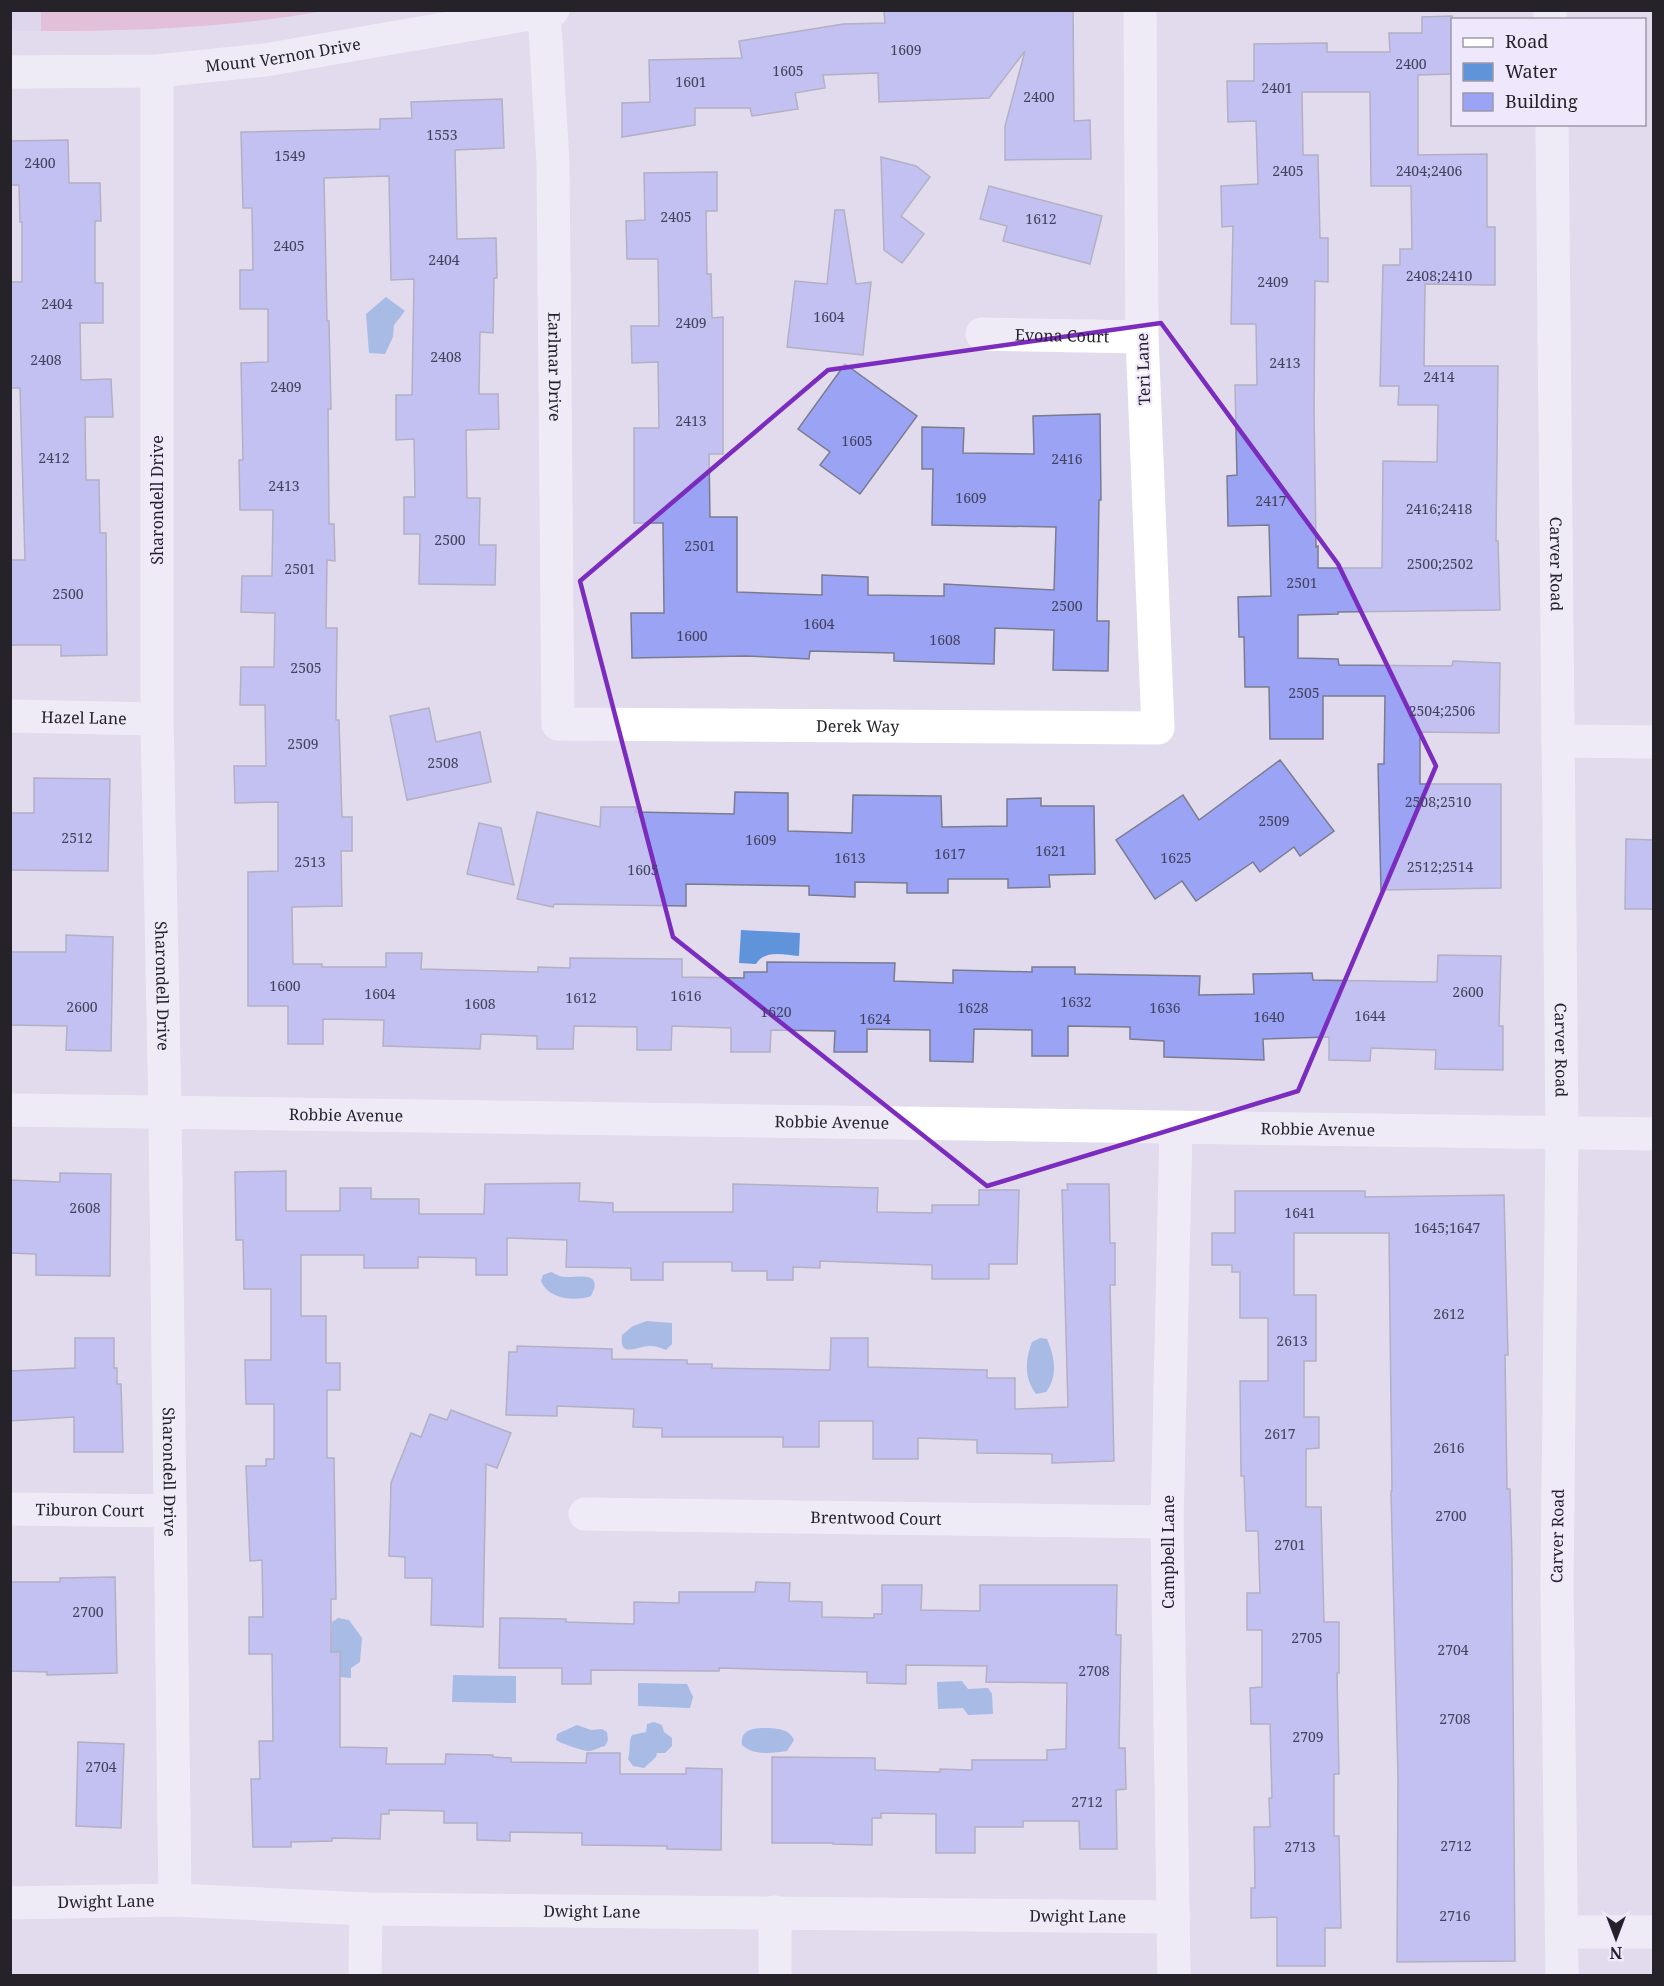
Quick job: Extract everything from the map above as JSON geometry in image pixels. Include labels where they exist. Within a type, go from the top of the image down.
[{"type":"street","name":"Teri Lane","points":[[1140,10],[1142,337],[1158,728]]},
{"type":"street","name":"Mount Vernon Drive","points":[[10,72],[157,71],[265,60],[547,11]]},
{"type":"street","name":"Earlmar Drive","points":[[547,11],[553,163],[558,724]]},
{"type":"street","name":"Sharondell Drive","points":[[157,71],[157,719],[165,1113],[175,1900]]},
{"type":"street","name":"Carver Road","points":[[1551,126],[1562,1132],[1557,1585],[1562,1976]]},
{"type":"street","name":"Evona Court","points":[[982,334],[1142,337]]},
{"type":"street","name":"Hazel Lane","points":[[10,716],[157,719]]},
{"type":"street","name":"Derek Way","points":[[558,724],[1158,728]]},
{"type":"street","points":[[1557,741],[1653,742]]},
{"type":"street","name":"Robbie Avenue","points":[[10,1110],[1653,1134]]},
{"type":"street","name":"Campbell Lane","points":[[1174,1976],[1167,1522],[1176,1128]]},
{"type":"street","name":"Tiburon Court","points":[[10,1509],[170,1511]]},
{"type":"street","name":"Brentwood Court","points":[[585,1514],[1167,1522]]},
{"type":"street","name":"Dwight Lane","points":[[10,1903],[175,1900],[366,1909],[1174,1917]]},
{"type":"street","points":[[365,1976],[366,1909]]},
{"type":"street","points":[[775,1912],[775,1976]]},
{"type":"street","points":[[1562,1932],[1653,1932]]},
{"type":"highlighted area","points":[[1161,323],[1338,564],[1436,766],[1298,1091],[987,1186],[673,937],[580,581],[828,370]]},
{"type":"shaded area","points":[[11,10],[41,11],[41,31],[11,31]]},
{"type":"shaded area","points":[[41,10],[323,11],[218,25],[41,31]]},
{"type":"water","points":[[386,297],[405,311],[394,325],[393,337],[385,354],[369,353],[366,314]]},
{"type":"water","points":[[741,930],[800,933],[799,956],[770,955],[764,956],[756,964],[739,963]]},
{"type":"water","points":[[551,1272],[563,1277],[592,1279],[594,1288],[591,1296],[570,1299],[550,1292],[541,1281],[543,1275]]},
{"type":"water","points":[[647,1321],[672,1323],[672,1344],[666,1350],[653,1346],[630,1350],[623,1347],[622,1335],[633,1326]]},
{"type":"water","points":[[1040,1338],[1047,1339],[1052,1353],[1054,1373],[1046,1392],[1036,1394],[1029,1382],[1027,1362],[1032,1342]]},
{"type":"water","points":[[338,1618],[349,1620],[362,1638],[360,1662],[351,1668],[351,1678],[340,1677],[340,1652],[331,1652],[332,1622]]},
{"type":"water","points":[[453,1675],[516,1676],[516,1703],[452,1702]]},
{"type":"water","points":[[962,1681],[968,1689],[988,1688],[992,1694],[993,1714],[968,1715],[963,1708],[938,1709],[937,1682]]},
{"type":"water","points":[[638,1683],[687,1684],[693,1697],[690,1708],[638,1706]]},
{"type":"water","points":[[654,1722],[662,1725],[664,1732],[672,1738],[672,1746],[665,1753],[657,1753],[656,1757],[644,1768],[633,1766],[628,1759],[632,1735],[646,1732],[647,1724]]},
{"type":"water","points":[[577,1725],[607,1732],[608,1740],[605,1746],[587,1751],[556,1740],[557,1734]]},
{"type":"water","points":[[769,1728],[783,1730],[792,1736],[794,1740],[787,1751],[758,1752],[742,1745],[746,1732]]},
{"type":"building","points":[[884,10],[1073,10],[1074,121],[1090,120],[1091,159],[1005,160],[1005,126],[1025,51],[989,98],[879,102],[878,73],[823,75],[825,88],[795,93],[798,109],[752,116],[750,108],[695,108],[695,125],[622,137],[622,103],[650,102],[649,60],[742,58],[739,41],[843,24],[885,23]]},
{"type":"building","points":[[1452,16],[1451,74],[1418,75],[1418,155],[1487,154],[1487,227],[1495,227],[1495,285],[1425,284],[1424,366],[1498,366],[1496,541],[1498,541],[1500,610],[1338,612],[1338,614],[1298,615],[1298,658],[1338,659],[1339,665],[1452,666],[1453,661],[1500,663],[1499,733],[1420,732],[1420,784],[1501,784],[1501,888],[1381,890],[1378,764],[1384,764],[1385,696],[1323,696],[1323,739],[1270,739],[1269,687],[1245,687],[1244,637],[1239,637],[1238,597],[1271,596],[1269,525],[1228,526],[1227,476],[1237,475],[1235,385],[1257,385],[1256,324],[1231,324],[1233,226],[1222,227],[1221,186],[1258,184],[1256,121],[1228,122],[1227,81],[1254,81],[1254,44],[1327,43],[1327,52],[1390,52],[1389,33],[1422,33],[1422,17]],"holes":[[[1302,92],[1370,92],[1371,186],[1411,186],[1412,249],[1400,249],[1400,265],[1383,265],[1380,386],[1399,386],[1398,405],[1438,405],[1437,462],[1383,461],[1382,568],[1318,568],[1314,410],[1315,281],[1328,282],[1328,238],[1320,238],[1318,155],[1303,155]]]},
{"type":"building","points":[[502,99],[504,148],[455,150],[457,239],[496,238],[497,278],[494,278],[493,333],[480,332],[479,394],[498,394],[499,429],[466,430],[467,498],[480,498],[479,545],[496,545],[495,585],[419,584],[420,534],[404,534],[404,497],[415,497],[414,439],[396,440],[396,395],[412,395],[414,279],[391,280],[389,176],[324,178],[331,409],[328,409],[329,524],[334,524],[335,561],[327,560],[326,628],[337,628],[336,720],[339,720],[342,817],[352,817],[352,851],[341,851],[342,906],[292,907],[293,964],[322,964],[322,967],[386,967],[386,953],[422,953],[421,969],[538,972],[538,967],[570,968],[570,958],[682,959],[682,977],[744,978],[744,972],[767,972],[767,962],[895,963],[894,981],[953,983],[953,970],[1032,972],[1032,967],[1075,967],[1075,974],[1200,976],[1199,995],[1254,994],[1253,974],[1312,973],[1313,980],[1437,982],[1438,955],[1501,956],[1499,1026],[1503,1026],[1503,1070],[1435,1069],[1436,1050],[1371,1048],[1370,1061],[1329,1060],[1329,1037],[1263,1039],[1264,1060],[1164,1057],[1164,1041],[1130,1039],[1130,1027],[1068,1026],[1068,1056],[1032,1056],[1032,1030],[974,1029],[973,1062],[930,1061],[930,1030],[867,1029],[867,1052],[834,1052],[835,1031],[771,1030],[770,1052],[731,1052],[731,1028],[672,1026],[671,1050],[637,1050],[637,1027],[574,1026],[573,1049],[537,1049],[537,1036],[481,1034],[480,1049],[383,1046],[384,1020],[323,1019],[323,1044],[288,1044],[288,1006],[248,1006],[248,872],[278,871],[278,802],[235,803],[234,766],[266,766],[265,705],[240,705],[241,667],[274,667],[275,613],[241,612],[242,576],[272,576],[273,510],[240,510],[239,460],[243,460],[241,363],[268,362],[268,309],[240,309],[240,270],[253,270],[252,208],[243,208],[241,132],[380,129],[380,119],[412,118],[411,102]]},
{"type":"building","points":[[68,140],[69,183],[100,183],[101,221],[95,221],[95,283],[103,283],[103,323],[80,323],[81,380],[111,379],[113,417],[85,417],[86,480],[99,480],[100,533],[106,533],[107,655],[61,656],[61,645],[10,645],[10,560],[25,560],[20,388],[10,388],[10,282],[22,282],[22,222],[20,222],[19,185],[10,185],[10,141]]},
{"type":"building","points":[[881,157],[916,166],[930,177],[901,216],[924,234],[902,263],[884,250]]},
{"type":"building","points":[[717,172],[717,211],[706,211],[707,274],[711,274],[712,318],[723,317],[723,454],[709,454],[710,517],[737,517],[737,592],[822,595],[822,575],[868,577],[868,595],[944,596],[944,584],[1054,590],[1056,527],[932,525],[933,469],[922,469],[922,427],[964,428],[963,453],[1034,454],[1033,416],[1100,414],[1101,500],[1099,500],[1097,621],[1109,621],[1108,671],[1053,670],[1054,630],[995,628],[994,664],[894,661],[894,653],[810,651],[809,659],[746,656],[632,658],[631,613],[664,613],[663,523],[634,523],[634,428],[659,428],[658,362],[632,363],[631,326],[659,326],[658,259],[627,259],[626,221],[645,220],[644,173]]},
{"type":"building","points":[[989,186],[1102,216],[1090,264],[1003,241],[1007,226],[980,219]]},
{"type":"building","points":[[835,210],[844,210],[856,284],[871,282],[863,355],[787,347],[795,281],[827,284]]},
{"type":"building","points":[[845,364],[917,416],[860,494],[820,465],[830,452],[798,429]]},
{"type":"building","points":[[429,708],[436,742],[480,732],[491,782],[407,800],[390,716]]},
{"type":"building","points":[[1280,760],[1334,831],[1300,856],[1294,847],[1260,872],[1253,862],[1196,901],[1182,881],[1155,899],[1116,840],[1183,795],[1199,820]]},
{"type":"building","points":[[34,778],[110,779],[108,871],[10,870],[10,813],[34,813]]},
{"type":"building","points":[[735,792],[788,793],[788,831],[852,833],[853,795],[941,796],[942,827],[1007,826],[1007,799],[1041,798],[1041,806],[1094,806],[1095,874],[1049,875],[1050,887],[1008,888],[1008,879],[948,879],[948,893],[907,893],[907,883],[855,882],[855,897],[809,895],[809,886],[686,884],[686,906],[554,904],[553,907],[517,899],[537,812],[600,827],[601,807],[636,807],[636,812],[734,814]]},
{"type":"building","points":[[479,823],[501,828],[514,885],[467,874]]},
{"type":"building","points":[[1626,839],[1653,840],[1653,909],[1625,909]]},
{"type":"building","points":[[66,935],[113,937],[111,1051],[66,1050],[67,1026],[10,1025],[10,952],[66,952]]},
{"type":"building","points":[[286,1171],[286,1211],[340,1211],[340,1188],[371,1188],[371,1199],[419,1199],[419,1214],[484,1214],[485,1184],[580,1183],[579,1201],[613,1203],[613,1212],[733,1212],[733,1184],[878,1188],[877,1212],[932,1213],[932,1205],[979,1205],[979,1190],[1019,1190],[1017,1264],[989,1264],[989,1279],[932,1279],[932,1265],[820,1261],[820,1268],[793,1267],[793,1280],[767,1280],[767,1271],[732,1271],[732,1262],[663,1262],[663,1280],[631,1280],[631,1268],[566,1267],[567,1240],[507,1238],[507,1275],[476,1275],[476,1258],[418,1257],[418,1268],[364,1268],[364,1255],[301,1255],[301,1316],[326,1316],[326,1363],[340,1363],[340,1390],[327,1390],[327,1458],[334,1458],[336,1599],[331,1599],[331,1652],[340,1652],[340,1747],[387,1748],[386,1764],[445,1764],[446,1754],[493,1755],[493,1757],[511,1758],[511,1762],[586,1763],[587,1753],[620,1753],[620,1774],[686,1774],[686,1768],[722,1769],[721,1850],[667,1849],[667,1846],[582,1845],[582,1833],[510,1832],[510,1841],[477,1840],[477,1823],[444,1823],[444,1811],[389,1810],[389,1814],[381,1814],[380,1839],[332,1838],[332,1841],[291,1842],[291,1847],[253,1847],[251,1779],[260,1779],[259,1741],[273,1741],[272,1654],[249,1654],[249,1617],[263,1617],[262,1560],[250,1561],[246,1466],[266,1466],[266,1459],[274,1459],[274,1404],[246,1404],[245,1360],[271,1360],[271,1289],[244,1289],[243,1240],[236,1240],[235,1172]]},
{"type":"building","points":[[60,1173],[111,1174],[110,1276],[36,1275],[36,1254],[10,1253],[10,1180],[60,1182]]},
{"type":"building","points":[[1067,1184],[1109,1184],[1110,1243],[1115,1243],[1115,1285],[1110,1285],[1114,1461],[1052,1463],[1052,1454],[977,1453],[977,1440],[918,1438],[918,1459],[873,1459],[873,1421],[819,1421],[819,1447],[783,1447],[783,1437],[662,1437],[662,1428],[633,1427],[634,1409],[557,1406],[557,1416],[506,1415],[509,1352],[517,1352],[517,1346],[612,1349],[612,1359],[687,1360],[687,1364],[712,1364],[712,1368],[830,1370],[831,1338],[868,1338],[868,1367],[987,1370],[987,1378],[1015,1378],[1015,1409],[1068,1407],[1062,1190],[1068,1190]]},
{"type":"building","points":[[1235,1191],[1365,1191],[1365,1197],[1504,1195],[1508,1355],[1505,1355],[1507,1489],[1510,1489],[1512,1558],[1515,1961],[1397,1962],[1398,1777],[1391,1491],[1389,1233],[1294,1233],[1294,1295],[1316,1295],[1316,1361],[1304,1361],[1304,1417],[1319,1417],[1319,1448],[1306,1449],[1306,1507],[1321,1507],[1324,1622],[1339,1622],[1339,1673],[1337,1673],[1339,1774],[1334,1774],[1334,1836],[1339,1836],[1341,1928],[1325,1928],[1325,1966],[1277,1966],[1277,1917],[1251,1918],[1251,1888],[1255,1888],[1254,1827],[1270,1827],[1269,1798],[1272,1798],[1270,1724],[1251,1724],[1250,1688],[1262,1687],[1262,1630],[1247,1630],[1247,1593],[1260,1593],[1258,1531],[1246,1531],[1244,1476],[1241,1476],[1240,1381],[1268,1381],[1268,1318],[1240,1318],[1240,1272],[1232,1272],[1232,1265],[1212,1265],[1212,1233],[1235,1233]]},
{"type":"building","points":[[75,1338],[114,1338],[114,1368],[117,1368],[117,1384],[121,1384],[123,1452],[74,1452],[74,1417],[10,1421],[10,1371],[75,1368]]},
{"type":"building","points":[[451,1410],[511,1433],[497,1468],[486,1464],[483,1627],[431,1625],[432,1578],[405,1578],[405,1557],[389,1556],[391,1483],[411,1433],[421,1437],[430,1414],[447,1420]]},
{"type":"building","points":[[115,1577],[117,1673],[47,1675],[47,1672],[10,1671],[10,1582],[60,1582],[60,1578]]},
{"type":"building","points":[[756,1582],[790,1583],[789,1601],[822,1602],[822,1617],[874,1618],[874,1614],[882,1614],[882,1585],[922,1585],[921,1610],[980,1611],[980,1585],[1117,1585],[1116,1635],[1121,1635],[1119,1748],[1125,1748],[1126,1789],[1116,1790],[1117,1849],[1080,1849],[1079,1821],[1023,1821],[1023,1827],[975,1827],[975,1853],[936,1853],[936,1814],[881,1813],[881,1818],[872,1818],[872,1845],[772,1843],[772,1757],[875,1758],[875,1770],[940,1772],[940,1769],[972,1770],[972,1760],[1047,1760],[1047,1750],[1066,1749],[1067,1683],[986,1682],[987,1666],[906,1665],[906,1684],[867,1683],[867,1672],[719,1668],[719,1671],[591,1670],[591,1684],[562,1684],[562,1668],[499,1668],[500,1618],[566,1619],[566,1622],[634,1624],[634,1602],[679,1603],[679,1592],[755,1592]]},
{"type":"building","points":[[78,1742],[124,1744],[121,1828],[76,1826]]}]
